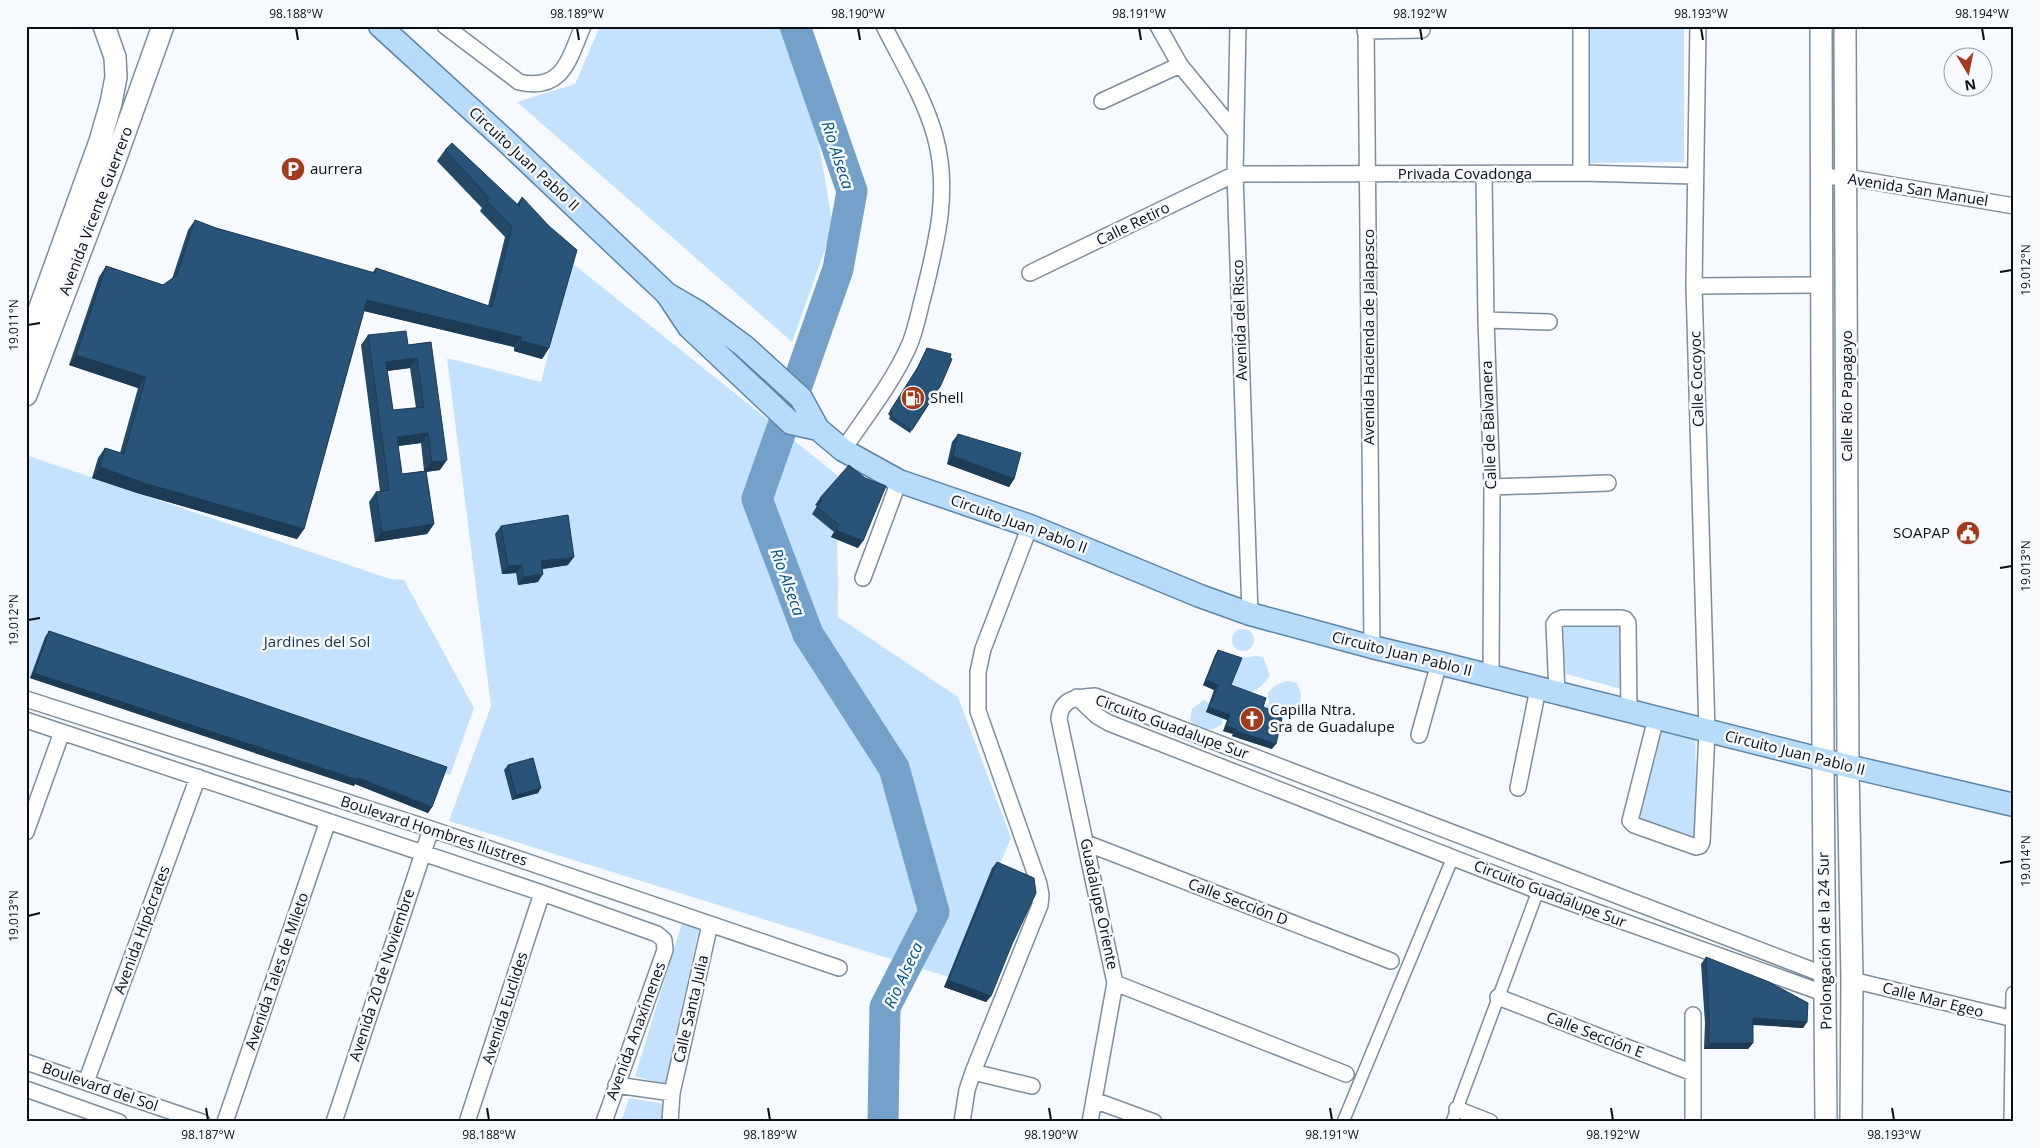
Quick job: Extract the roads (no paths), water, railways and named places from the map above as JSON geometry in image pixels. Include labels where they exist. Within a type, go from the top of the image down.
[{"type":"main road","name":"Avenida Vicente Guerrero","points":[[26,346],[100,141],[111,104],[116,77],[115,57],[104,26]]},
{"type":"main road","name":"Avenida Vicente Guerrero","points":[[26,395],[164,26]]},
{"type":"main road","name":"Circuito Juan Pablo II","points":[[380,26],[506,141],[667,294],[689,327],[791,423],[818,429]]},
{"type":"main road","name":"Calle Río Papagayo","points":[[1821,26],[1823,760]]},
{"type":"main road","name":"Calle Río Papagayo","points":[[1845,26],[1848,766]]},
{"type":"main road","name":"Circuito Juan Pablo II","points":[[667,294],[698,312],[744,346],[800,398],[818,429],[843,450],[899,481],[1030,526],[1200,596],[1250,614],[1372,647],[1439,662],[1823,760],[2014,805]]},
{"type":"main road","name":"Prolongación de la 24 Sur","points":[[1823,760],[1826,1122]]},
{"type":"main road","name":"Prolongación de la 24 Sur","points":[[1848,766],[1852,980],[1851,1122]]},
{"type":"street","points":[[445,26],[519,82],[532,85],[546,83],[557,77],[565,69],[583,26]]},
{"type":"street","points":[[843,450],[899,367],[909,346],[938,237],[942,205],[942,174],[936,138],[926,108],[884,26]]},
{"type":"street","points":[[1158,26],[1180,65],[1236,134]]},
{"type":"street","name":"Avenida del Risco","points":[[1238,26],[1235,174],[1250,614]]},
{"type":"street","points":[[1581,26],[1581,173]]},
{"type":"street","name":"Calle Cocoyoc","points":[[1656,718],[1630,821],[1634,825],[1696,847],[1700,846],[1702,842],[1707,731],[1694,286],[1698,26]]},
{"type":"street","points":[[1365,29],[1422,30]]},
{"type":"street","name":"Avenida Hacienda de Jalapasco","points":[[1365,29],[1372,647]]},
{"type":"street","points":[[1102,101],[1180,65]]},
{"type":"street","name":"Privada Covadonga","points":[[1235,174],[1581,173],[1695,176]]},
{"type":"street","name":"Calle Retiro","points":[[1030,273],[1235,174]]},
{"type":"street","name":"Calle de Balvanera","points":[[1484,174],[1486,320],[1492,487],[1491,676]]},
{"type":"street","name":"Avenida San Manuel","points":[[1822,177],[1846,178],[2014,206]]},
{"type":"street","points":[[1694,286],[1822,286]]},
{"type":"street","points":[[1486,320],[1549,322]]},
{"type":"street","points":[[863,578],[899,481]]},
{"type":"street","points":[[1492,487],[1608,483]]},
{"type":"street","points":[[962,1122],[967,1090],[973,1072],[1040,906],[1039,884],[978,711],[976,694],[983,649],[1030,526]]},
{"type":"street","points":[[1518,788],[1548,691],[1554,624],[1557,620],[1562,618],[1625,619],[1628,623],[1629,712]]},
{"type":"street","points":[[1419,735],[1439,662]]},
{"type":"street","name":"Circuito Guadalupe Sur","points":[[1077,697],[1095,696],[1343,790],[1601,889],[1826,984]]},
{"type":"street","name":"Circuito Guadalupe Sur","points":[[1077,697],[1097,716],[1109,723],[1538,891],[1594,911],[1826,984]]},
{"type":"street","name":"Guadalupe Oriente","points":[[1077,697],[1063,705],[1059,719],[1115,984],[1090,1122]]},
{"type":"street","name":"Boulevard Hombres Ilustres","points":[[26,699],[430,829],[840,968]]},
{"type":"street","name":"Boulevard Hombres Ilustres","points":[[26,720],[542,893],[657,934],[664,940]]},
{"type":"street","points":[[26,832],[62,732]]},
{"type":"street","name":"Avenida Hipócrates","points":[[86,1082],[198,777]]},
{"type":"street","points":[[1336,812],[1343,790]]},
{"type":"street","name":"Avenida Tales de Mileto","points":[[225,1122],[328,821]]},
{"type":"street","name":"Avenida 20 de Noviembre","points":[[334,1122],[430,829]]},
{"type":"street","name":"Calle Sección D","points":[[1086,843],[1391,961]]},
{"type":"street","points":[[1343,1122],[1453,857]]},
{"type":"street","points":[[1594,911],[1601,889]]},
{"type":"street","points":[[1490,1122],[1455,1115],[1538,891]]},
{"type":"street","name":"Avenida Euclides","points":[[467,1122],[542,893]]},
{"type":"street","name":"Calle Santa Julia","points":[[670,1122],[672,1093],[710,924]]},
{"type":"street","name":"Avenida Anaxímenes","points":[[604,1122],[665,950],[664,940]]},
{"type":"street","name":"Calle Mar Egeo","points":[[1852,980],[2013,1019]]},
{"type":"street","points":[[1115,984],[1346,1074]]},
{"type":"street","points":[[2012,1122],[2014,994]]},
{"type":"street","name":"Calle Sección E","points":[[1498,997],[1693,1073]]},
{"type":"street","points":[[1693,1015],[1694,1122]]},
{"type":"street","name":"Boulevard del Sol","points":[[26,1062],[86,1082],[166,1116],[202,1122]]},
{"type":"street","points":[[973,1072],[1032,1086]]},
{"type":"street","points":[[616,1085],[672,1093]]},
{"type":"street","name":"Boulevard del Sol","points":[[26,1089],[118,1122]]},
{"type":"street","points":[[1094,1100],[1154,1122]]},
{"type":"waterway","name":"Rio Alseca","points":[[795,26],[852,191],[838,269],[757,499],[808,634],[894,768],[934,912],[885,1007],[883,1122]]},
{"type":"place","name":"aurrera","points":[[293,169]]},
{"type":"place","name":"Shell","points":[[913,398]]},
{"type":"place","name":"SOAPAP","points":[[1968,533]]},
{"type":"place","name":"Capilla Ntra. Sra de Guadalupe","points":[[1252,719]]},
{"type":"park label","name":"Jardines del Sol","points":[[317,642]]}]
